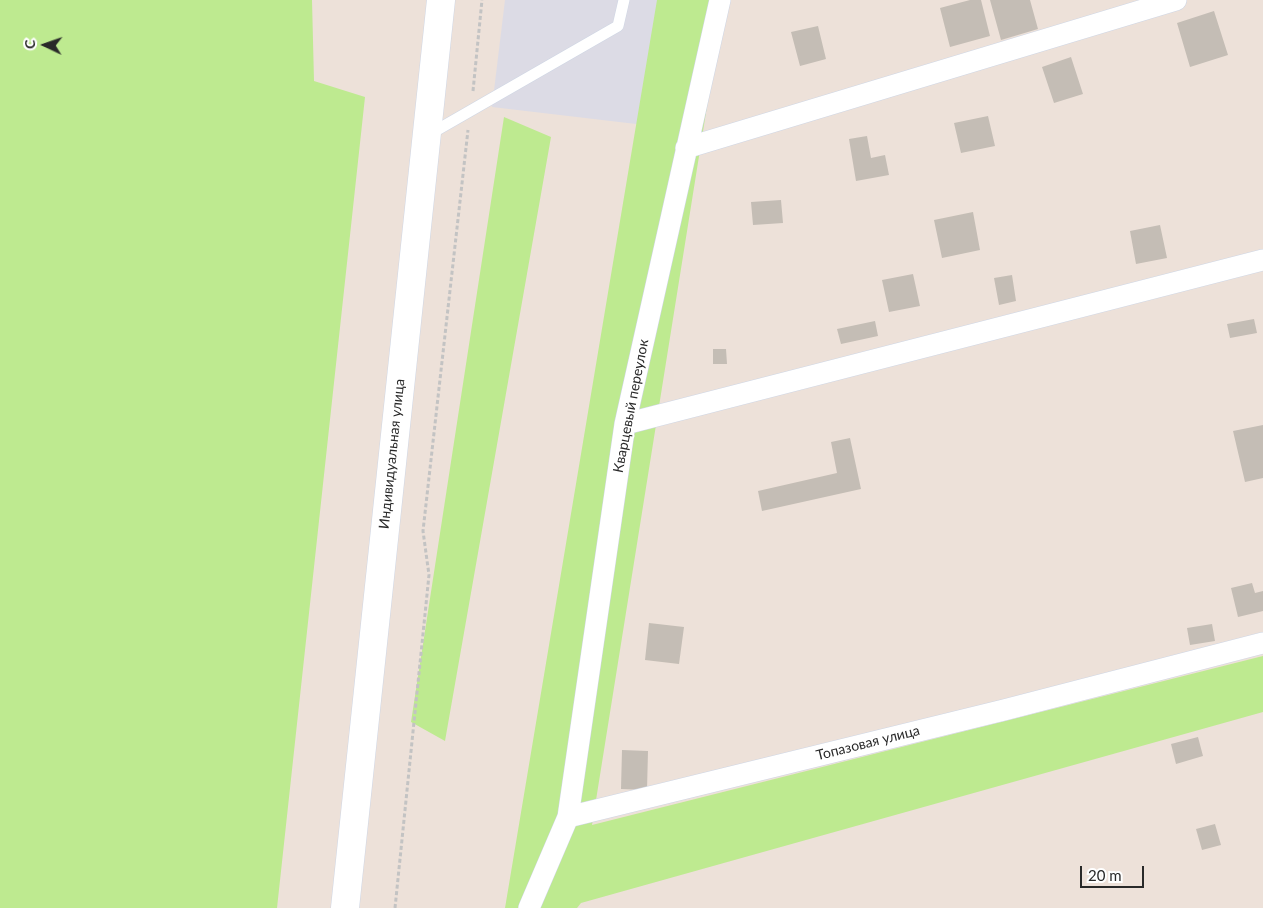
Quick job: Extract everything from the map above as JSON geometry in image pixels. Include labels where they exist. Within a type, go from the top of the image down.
[{"type":"main road","name":"Индивидуальная улица","points":[[345,908],[440,0]]},
{"type":"street","points":[[686,148],[1176,0]]},
{"type":"street","name":"Кварцевый переулок","points":[[568,817],[625,424],[686,148],[725,2]]},
{"type":"street","points":[[625,424],[1263,260]]},
{"type":"street","name":"Топазовая улица","points":[[568,817],[1004,710],[1263,642]]},
{"type":"street","points":[[529,908],[568,817]]},
{"type":"lane","points":[[426,136],[618,26],[624,0]]},
{"type":"path","points":[[395,908],[429,576],[422,531],[482,0]]},
{"type":"shaded area","points":[[505,0],[686,0],[670,128],[492,107]]},
{"type":"green space","points":[[0,0],[312,0],[314,81],[365,97],[277,908],[0,908]]},
{"type":"green space","points":[[657,0],[724,0],[592,825],[1263,656],[1263,712],[581,903],[577,908],[505,908]]},
{"type":"green space","points":[[504,117],[551,137],[445,741],[411,722]]},
{"type":"building","points":[[970,0],[981,0],[990,36],[950,47],[940,8]]},
{"type":"building","points":[[990,0],[1030,0],[1038,29],[1001,40]]},
{"type":"building","points":[[1214,11],[1228,55],[1190,67],[1177,23]]},
{"type":"building","points":[[818,26],[826,59],[800,66],[791,32]]},
{"type":"building","points":[[1071,57],[1083,94],[1054,103],[1042,67]]},
{"type":"building","points":[[988,116],[995,146],[961,153],[954,123]]},
{"type":"building","points":[[867,136],[871,158],[885,155],[889,175],[856,181],[849,139]]},
{"type":"building","points":[[781,200],[783,223],[753,225],[751,202]]},
{"type":"building","points":[[973,212],[980,250],[942,258],[934,220]]},
{"type":"building","points":[[1160,225],[1167,258],[1136,264],[1130,231]]},
{"type":"building","points":[[913,274],[920,306],[889,312],[882,280]]},
{"type":"building","points":[[1012,275],[1016,301],[999,305],[994,278]]},
{"type":"building","points":[[1254,319],[1257,333],[1230,338],[1227,324]]},
{"type":"building","points":[[875,321],[878,336],[841,344],[837,329]]},
{"type":"building","points":[[713,349],[726,349],[727,364],[713,364]]},
{"type":"building","points":[[1263,425],[1263,478],[1245,482],[1233,431]]},
{"type":"building","points":[[850,438],[861,489],[762,511],[758,491],[837,473],[831,442]]},
{"type":"building","points":[[1252,583],[1255,593],[1263,591],[1263,611],[1238,617],[1231,588]]},
{"type":"building","points":[[649,623],[684,627],[679,664],[645,660]]},
{"type":"building","points":[[1212,624],[1215,641],[1190,645],[1187,628]]},
{"type":"building","points":[[1198,737],[1203,756],[1176,764],[1171,744]]},
{"type":"building","points":[[622,750],[648,751],[647,790],[621,789]]},
{"type":"building","points":[[1215,824],[1221,845],[1202,850],[1196,829]]}]
